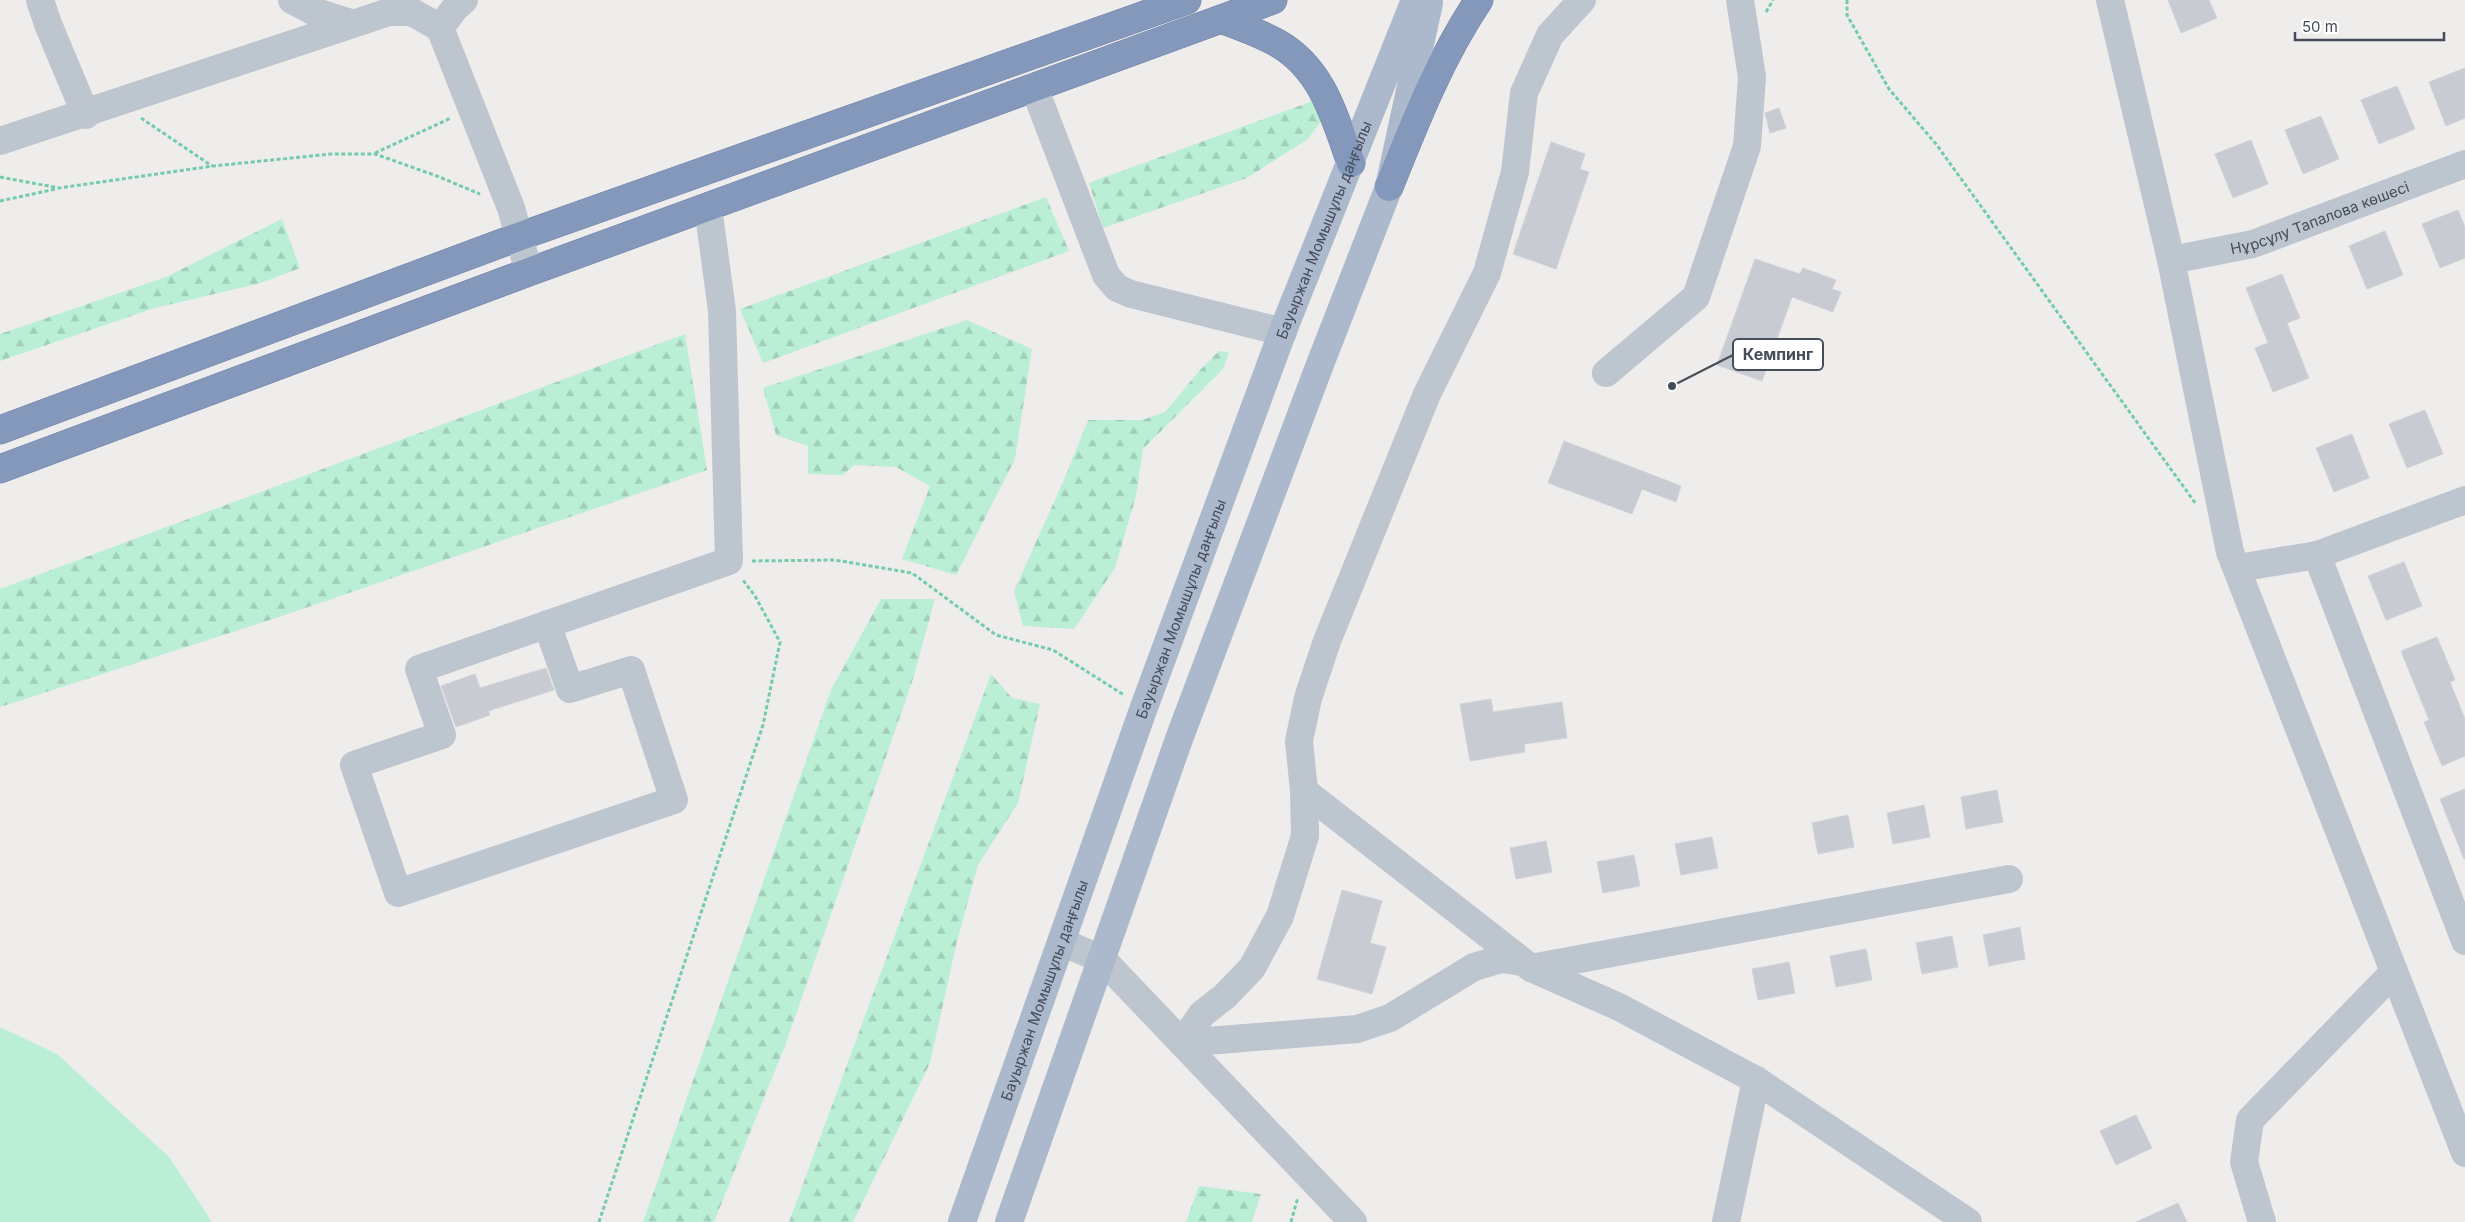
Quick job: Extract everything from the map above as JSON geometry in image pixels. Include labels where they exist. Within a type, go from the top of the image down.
[{"type":"highway","points":[[0,430],[518,237],[1187,0]]},
{"type":"highway","points":[[0,469],[708,206],[1223,20],[1272,0]]},
{"type":"highway","points":[[1389,187],[1434,79],[1455,36],[1479,0]]},
{"type":"highway","points":[[1223,20],[1280,45],[1300,60],[1315,77],[1326,96],[1351,163]]},
{"type":"main road","name":"Бауыржан Момышұлы даңғылы","points":[[962,1222],[1143,710],[1283,332],[1415,0]]},
{"type":"main road","points":[[1008,1222],[1179,739],[1318,367],[1389,187],[1429,0]]},
{"type":"street","points":[[40,0],[86,115]]},
{"type":"street","points":[[292,0],[313,10],[351,22]]},
{"type":"street","points":[[435,0],[440,28],[511,208],[529,272]]},
{"type":"street","points":[[440,28],[455,8],[464,0]]},
{"type":"street","points":[[1182,1043],[1202,1014],[1225,996],[1252,968],[1280,916],[1305,836],[1300,741],[1308,698],[1327,641],[1427,394],[1487,273],[1515,172],[1524,93],[1550,35],[1582,0]]},
{"type":"street","points":[[1606,373],[1696,297],[1747,146],[1752,77],[1740,0]]},
{"type":"street","points":[[2110,0],[2171,260],[2230,552],[2238,568],[2465,1153]]},
{"type":"street","points":[[0,142],[86,115],[351,22],[389,12],[412,12],[440,28]]},
{"type":"street","points":[[1034,87],[1106,276],[1117,288],[1131,294],[1283,332]]},
{"type":"street","name":"Нұрсұлу Тапалова көшесі","points":[[2171,260],[2253,244],[2465,164]]},
{"type":"street","points":[[548,624],[570,689],[631,670],[674,800],[398,893],[354,765],[442,735],[419,669],[728,561],[722,311],[708,206]]},
{"type":"street","points":[[2238,568],[2317,555],[2465,500]]},
{"type":"street","points":[[2317,555],[2465,942]]},
{"type":"street","points":[[1304,791],[1526,965],[2009,879]]},
{"type":"street","points":[[1061,942],[1102,959],[1353,1222]]},
{"type":"street","points":[[1182,1043],[1357,1029],[1390,1018],[1474,967],[1501,959],[1526,965],[1619,1008],[1756,1080],[1968,1222]]},
{"type":"street","points":[[2262,1222],[2244,1162],[2250,1120],[2394,972]]},
{"type":"street","points":[[1726,1222],[1756,1080]]},
{"type":"path","points":[[1846,0],[1847,15],[1889,89],[1936,144],[2201,512]]},
{"type":"path","points":[[118,103],[213,166]]},
{"type":"path","points":[[375,154],[471,109]]},
{"type":"path","points":[[0,201],[59,188],[213,166],[331,154],[375,154],[437,176],[511,208]]},
{"type":"path","points":[[0,177],[59,188]]},
{"type":"path","points":[[728,561],[835,560],[912,573],[996,635],[1053,650],[1111,686],[1143,710]]},
{"type":"path","points":[[599,1222],[763,725],[780,642],[755,596],[728,561]]},
{"type":"green space","points":[[1313,101],[1329,110],[1308,139],[1247,178],[1103,228],[1089,183]]},
{"type":"green space","points":[[1046,197],[1069,251],[763,363],[740,309]]},
{"type":"green space","points":[[282,219],[300,268],[261,283],[155,308],[0,361],[0,334],[166,277]]},
{"type":"green space","points":[[967,320],[1032,349],[1015,459],[956,575],[902,559],[930,486],[896,467],[854,465],[843,475],[808,474],[808,446],[776,435],[763,388]]},
{"type":"green space","points":[[685,334],[707,470],[282,616],[0,707],[0,589]]},
{"type":"green space","points":[[1219,351],[1229,352],[1223,369],[1143,449],[1136,496],[1115,568],[1074,629],[1023,626],[1014,591],[1063,482],[1088,420],[1142,420],[1165,412],[1200,370]]},
{"type":"green space","points":[[881,599],[935,599],[913,679],[785,1046],[714,1222],[643,1222],[831,690]]},
{"type":"green space","points":[[991,674],[1012,698],[1040,704],[1018,803],[978,865],[957,941],[930,1063],[853,1222],[789,1222]]},
{"type":"green space","points":[[0,1027],[57,1054],[169,1157],[212,1222],[0,1222]]},
{"type":"green space","points":[[1199,1186],[1261,1194],[1252,1222],[1186,1222]]},
{"type":"building","points":[[2168,0],[2209,0],[2217,18],[2181,33]]},
{"type":"building","points":[[2465,68],[2465,118],[2446,126],[2429,82]]},
{"type":"building","points":[[2397,86],[2415,129],[2379,144],[2361,100]]},
{"type":"building","points":[[1779,108],[1786,128],[1770,133],[1765,113]]},
{"type":"building","points":[[2321,116],[2339,159],[2303,174],[2285,130]]},
{"type":"building","points":[[2251,140],[2268,184],[2233,198],[2215,154]]},
{"type":"building","points":[[1551,142],[1585,154],[1580,169],[1589,172],[1556,269],[1513,254]]},
{"type":"building","points":[[2458,210],[2465,227],[2465,258],[2440,268],[2422,224]]},
{"type":"building","points":[[2385,231],[2403,275],[2367,289],[2349,246]]},
{"type":"building","points":[[1755,259],[1800,274],[1803,268],[1836,280],[1832,289],[1841,292],[1833,312],[1792,297],[1762,381],[1717,365]]},
{"type":"building","points":[[2282,274],[2300,318],[2287,323],[2309,378],[2273,392],[2255,348],[2268,343],[2246,288]]},
{"type":"building","points":[[2425,410],[2443,454],[2407,468],[2389,424]]},
{"type":"building","points":[[2352,434],[2369,478],[2334,492],[2316,448]]},
{"type":"building","points":[[1564,441],[1681,486],[1676,502],[1642,489],[1632,514],[1548,483]]},
{"type":"building","points":[[2404,562],[2422,606],[2386,620],[2368,576]]},
{"type":"building","points":[[2437,637],[2455,680],[2450,682],[2465,719],[2465,756],[2442,766],[2424,722],[2429,720],[2401,651]]},
{"type":"building","points":[[546,668],[554,690],[488,711],[490,715],[456,727],[441,686],[475,674],[480,688]]},
{"type":"building","points":[[1491,699],[1493,712],[1562,702],[1567,738],[1524,744],[1525,752],[1470,761],[1460,704]]},
{"type":"building","points":[[2465,789],[2465,859],[2464,859],[2440,799]]},
{"type":"building","points":[[1997,790],[2003,822],[1966,829],[1961,797]]},
{"type":"building","points":[[1924,805],[1930,837],[1893,844],[1887,813]]},
{"type":"building","points":[[1848,815],[1854,847],[1818,854],[1812,823]]},
{"type":"building","points":[[1712,837],[1718,868],[1681,875],[1675,844]]},
{"type":"building","points":[[1546,841],[1552,872],[1516,879],[1510,848]]},
{"type":"building","points":[[1634,855],[1640,886],[1603,893],[1597,862]]},
{"type":"building","points":[[1342,890],[1382,901],[1370,943],[1386,947],[1372,994],[1317,979]]},
{"type":"building","points":[[2020,927],[2025,959],[1989,966],[1983,935]]},
{"type":"building","points":[[1952,936],[1958,967],[1922,974],[1916,943]]},
{"type":"building","points":[[1866,949],[1872,980],[1836,987],[1830,956]]},
{"type":"building","points":[[1789,962],[1795,993],[1758,1000],[1752,969]]},
{"type":"building","points":[[2136,1115],[2152,1148],[2116,1165],[2100,1131]]},
{"type":"building","points":[[2178,1203],[2187,1222],[2136,1222]]},
{"type":"place","name":"Кемпинг","points":[[1672,386]]}]
